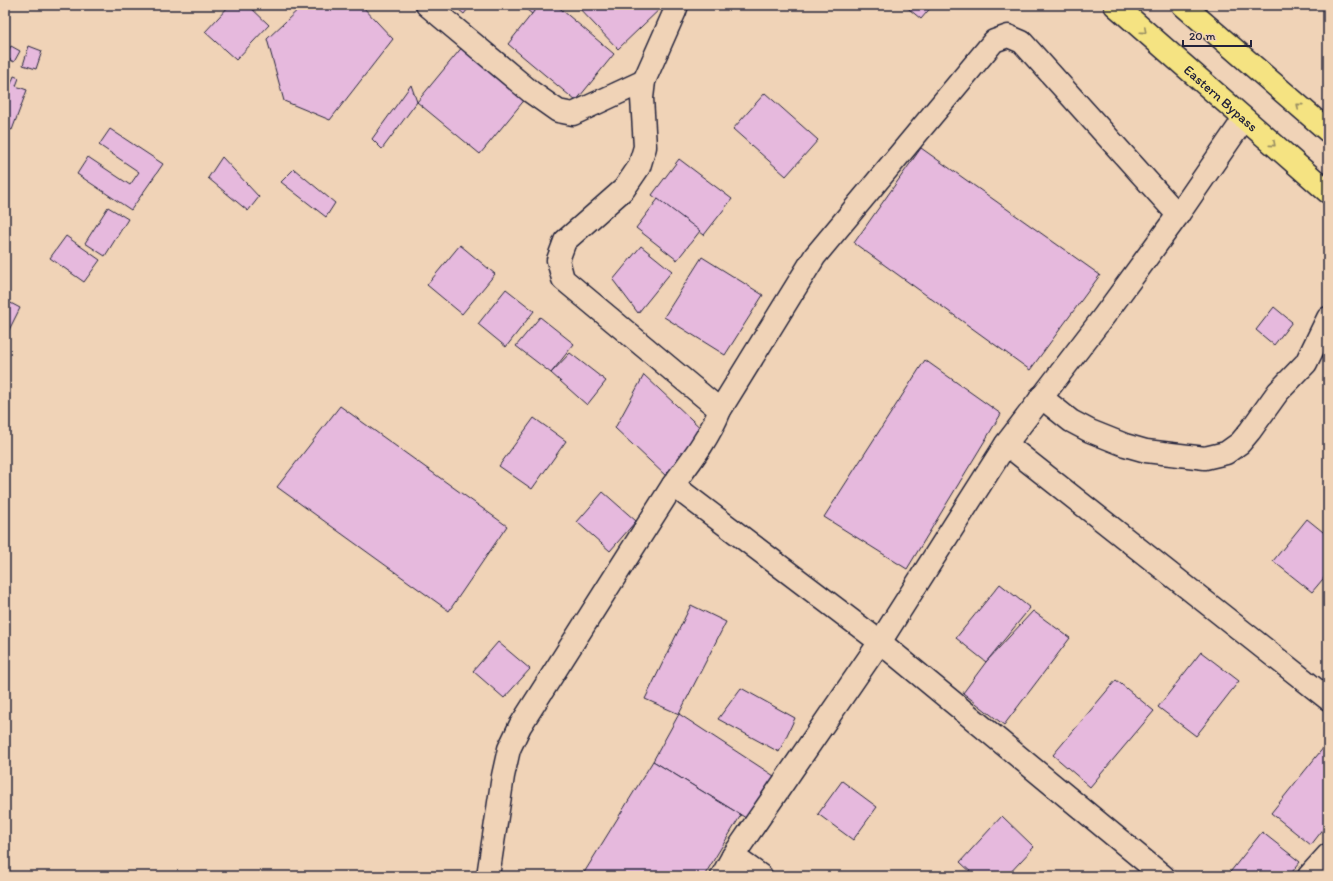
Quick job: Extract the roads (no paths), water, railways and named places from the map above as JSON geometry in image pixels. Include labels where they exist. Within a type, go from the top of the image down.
[{"type":"main road","name":"Eastern Bypass","points":[[1115,5],[1328,192]]},
{"type":"main road","points":[[1183,5],[1328,132]]},
{"type":"street","points":[[427,5],[531,92],[558,111],[573,114],[644,81]]},
{"type":"street","points":[[676,5],[676,11],[644,81],[642,98],[645,147],[639,167],[624,189],[565,241],[558,260],[563,279],[720,410]]},
{"type":"street","points":[[488,876],[503,776],[509,749],[520,726],[673,485],[707,438],[714,426],[720,410],[815,256],[994,41],[1008,36],[1022,42],[1178,216]]},
{"type":"street","points":[[722,876],[733,856],[880,642],[1006,444],[1178,216],[1244,119]]},
{"type":"street","points":[[1041,397],[1071,420],[1090,430],[1146,452],[1205,458],[1226,453],[1240,443],[1278,392],[1306,363],[1328,318]]},
{"type":"street","points":[[1006,444],[1328,699]]},
{"type":"street","points":[[673,485],[880,642],[1163,876]]},
{"type":"street","points":[[1309,876],[1328,855]]},
{"type":"street","points":[[733,856],[761,876]]}]
